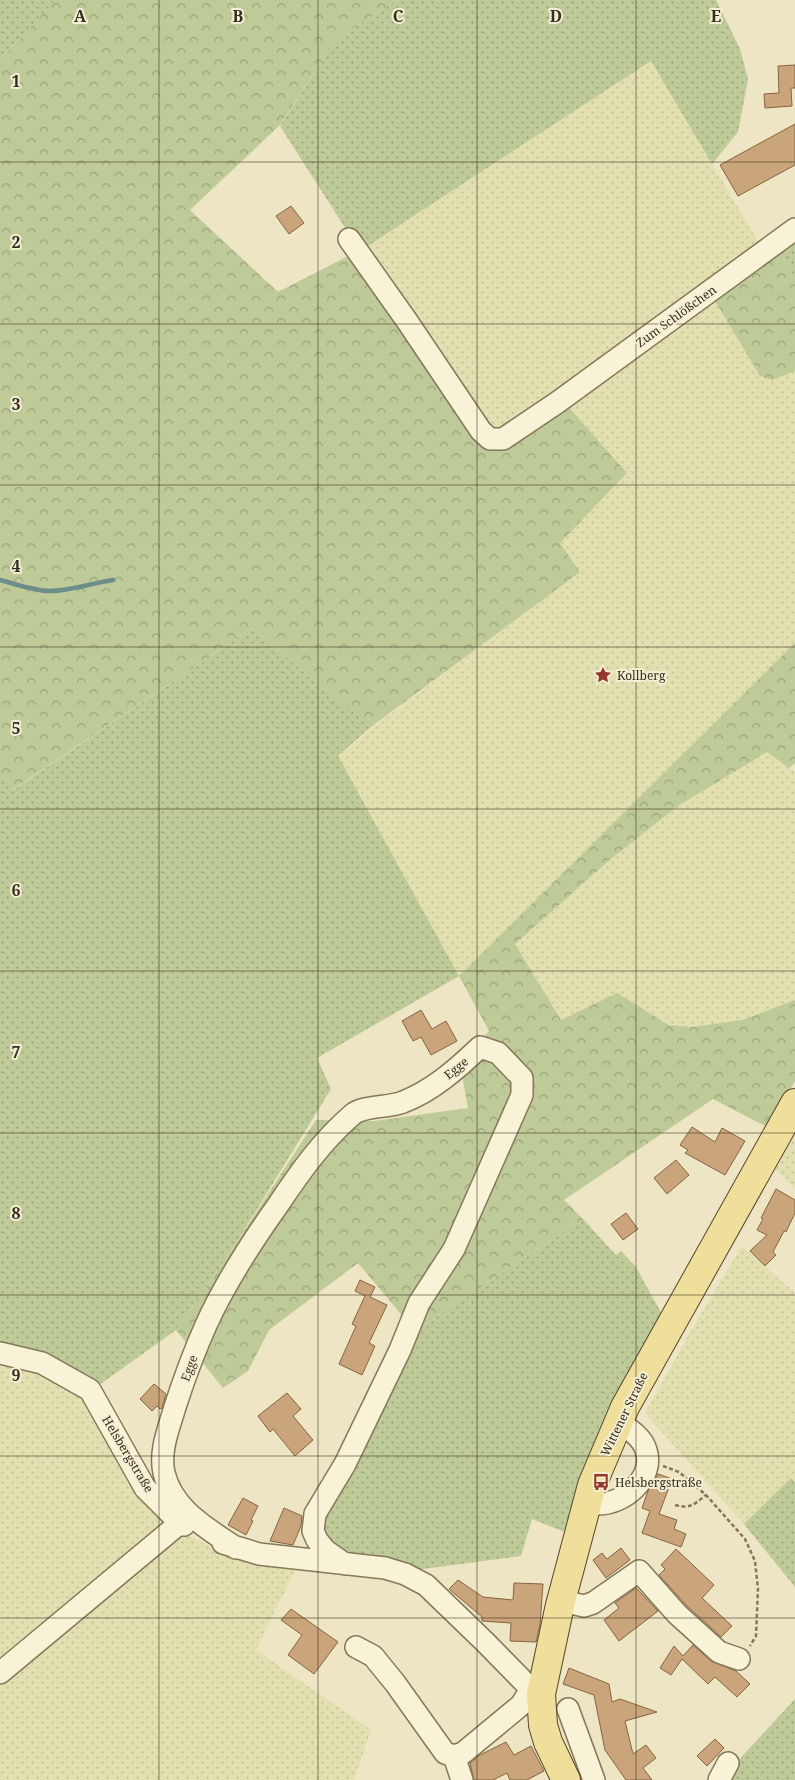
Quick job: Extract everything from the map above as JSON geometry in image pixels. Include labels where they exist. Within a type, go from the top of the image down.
[{"type":"main road","name":"Wittener Straße","points":[[562,1779],[548,1742],[536,1692],[545,1669],[587,1502],[598,1469],[625,1407],[795,1103]]},
{"type":"street","name":"Zum Schlößchen","points":[[349,239],[481,431],[490,439],[503,439],[558,402],[795,229]]},
{"type":"street","name":"Egge","points":[[236,1548],[196,1522],[178,1503],[165,1475],[162,1462],[165,1438],[190,1362],[206,1324],[248,1248],[304,1166],[331,1133],[355,1113],[402,1102],[425,1090],[453,1072],[480,1048],[498,1053],[522,1078],[522,1096],[454,1249],[419,1304],[400,1350],[345,1464],[315,1514],[313,1531],[317,1540],[325,1550],[345,1564]]},
{"type":"street","name":"Helsbergstraße","points":[[0,1353],[42,1363],[90,1390],[145,1488],[180,1523],[203,1535],[236,1548],[259,1554],[385,1568],[406,1574],[426,1585],[536,1692]]},
{"type":"street","points":[[587,1502],[598,1504],[617,1500],[635,1490],[645,1474],[648,1460],[646,1448],[637,1435],[619,1422]]},
{"type":"street","points":[[0,1673],[180,1523]]},
{"type":"street","points":[[562,1601],[584,1606],[593,1603],[638,1571],[677,1614],[719,1652],[739,1659]]},
{"type":"street","points":[[356,1647],[373,1656],[395,1683],[445,1753],[454,1756],[463,1753],[536,1692]]},
{"type":"street","points":[[568,1708],[594,1780]]},
{"type":"street","points":[[454,1756],[462,1780]]},
{"type":"path","points":[[648,1460],[679,1472],[706,1495],[745,1538],[755,1561],[758,1589],[756,1636],[752,1644],[739,1659]]},
{"type":"path","points":[[675,1505],[686,1508],[692,1506],[706,1495]]},
{"type":"shaded area","points":[[651,61],[762,248],[494,438],[360,251]]},
{"type":"shaded area","points":[[711,294],[760,376],[772,380],[795,371],[795,643],[459,976],[338,757],[372,728],[580,572],[559,543],[627,473],[564,402]]},
{"type":"shaded area","points":[[767,752],[795,772],[795,1000],[742,1020],[692,1027],[669,1024],[617,994],[561,1020],[515,944],[612,858],[678,806]]},
{"type":"shaded area","points":[[795,1135],[795,1189],[776,1169]]},
{"type":"shaded area","points":[[742,1246],[795,1293],[795,1482],[791,1478],[744,1524],[645,1413],[692,1329]]},
{"type":"shaded area","points":[[0,1358],[47,1371],[84,1396],[172,1526],[220,1552],[297,1566],[256,1650],[371,1730],[354,1780],[0,1780]]},
{"type":"green space","points":[[0,0],[56,0],[0,59]]},
{"type":"green space","points":[[56,0],[397,0],[335,40],[280,125],[190,210],[278,292],[354,253],[483,437],[564,402],[627,473],[560,543],[580,572],[371,727],[252,628],[12,790],[0,772],[0,59]]},
{"type":"green space","points":[[397,0],[716,0],[740,49],[748,79],[738,132],[712,164],[651,61],[360,251],[280,126],[335,40]]},
{"type":"green space","points":[[795,234],[795,279],[776,247]]},
{"type":"green space","points":[[776,247],[795,279],[795,371],[772,380],[760,376],[711,294]]},
{"type":"green space","points":[[252,628],[371,727],[338,756],[459,976],[317,1058],[331,1089],[233,1248],[176,1330],[95,1388],[0,1347],[0,771],[13,790]]},
{"type":"green space","points":[[795,643],[795,763],[789,768],[767,752],[678,806],[612,858],[515,944],[561,1020],[617,993],[669,1025],[692,1027],[742,1020],[795,1000],[795,1081],[769,1128],[713,1099],[564,1200],[583,1219],[415,1331],[358,1263],[269,1330],[248,1371],[223,1388],[176,1330],[233,1248],[316,1120],[374,1121],[468,1108],[460,1064],[489,1031],[459,976]]},
{"type":"green space","points":[[583,1219],[616,1255],[621,1251],[636,1267],[665,1320],[570,1534],[532,1519],[521,1556],[408,1571],[344,1558],[327,1548],[319,1518],[415,1331]]},
{"type":"green space","points":[[791,1478],[795,1482],[795,1587],[744,1524]]},
{"type":"green space","points":[[795,1699],[795,1780],[725,1780],[735,1764]]},
{"type":"building","points":[[795,65],[795,88],[791,88],[792,106],[765,108],[764,94],[779,93],[778,66]]},
{"type":"building","points":[[795,124],[795,165],[738,196],[720,165]]},
{"type":"building","points":[[291,206],[304,223],[289,234],[276,216]]},
{"type":"building","points":[[421,1010],[432,1029],[446,1021],[457,1041],[431,1055],[421,1037],[413,1041],[402,1021]]},
{"type":"building","points":[[692,1127],[715,1142],[722,1128],[745,1141],[725,1175],[685,1153],[688,1150],[680,1145]]},
{"type":"building","points":[[676,1160],[689,1175],[667,1194],[654,1178]]},
{"type":"building","points":[[776,1189],[795,1200],[795,1213],[773,1252],[776,1255],[765,1266],[750,1251],[767,1235],[757,1230]]},
{"type":"building","points":[[626,1213],[638,1229],[623,1240],[611,1224]]},
{"type":"building","points":[[360,1280],[375,1287],[370,1297],[387,1305],[369,1343],[375,1346],[362,1375],[339,1364],[356,1326],[352,1324],[365,1296],[355,1291]]},
{"type":"building","points":[[154,1384],[166,1394],[162,1408],[160,1409],[157,1406],[152,1411],[140,1399]]},
{"type":"building","points":[[287,1393],[301,1409],[293,1416],[313,1440],[295,1456],[273,1429],[270,1432],[258,1416]]},
{"type":"building","points":[[658,1474],[672,1479],[659,1514],[677,1520],[674,1529],[686,1534],[681,1547],[642,1533],[650,1511],[642,1508],[648,1491]]},
{"type":"building","points":[[243,1498],[258,1506],[246,1535],[228,1525]]},
{"type":"building","points":[[284,1508],[302,1516],[301,1526],[293,1545],[270,1541]]},
{"type":"building","points":[[621,1548],[630,1560],[606,1578],[593,1560],[602,1553],[607,1559]]},
{"type":"building","points":[[676,1549],[714,1585],[702,1598],[732,1626],[721,1637],[686,1605],[659,1575],[665,1569],[661,1565]]},
{"type":"building","points":[[458,1580],[483,1597],[513,1600],[514,1583],[543,1584],[540,1625],[536,1642],[510,1641],[511,1623],[482,1621],[482,1617],[449,1589]]},
{"type":"building","points":[[636,1588],[658,1611],[619,1641],[604,1620],[619,1608],[615,1603]]},
{"type":"building","points":[[291,1609],[338,1642],[314,1674],[288,1655],[302,1635],[281,1620]]},
{"type":"building","points":[[693,1645],[711,1661],[736,1671],[750,1684],[737,1697],[715,1677],[708,1684],[682,1659],[671,1675],[660,1668],[674,1646],[683,1656]]},
{"type":"building","points":[[569,1668],[609,1684],[612,1702],[620,1699],[657,1712],[625,1721],[633,1754],[646,1745],[656,1758],[643,1768],[652,1780],[626,1780],[605,1750],[594,1695],[563,1684]]},
{"type":"building","points":[[715,1739],[724,1748],[707,1766],[697,1756]]},
{"type":"building","points":[[506,1742],[514,1755],[531,1746],[544,1771],[527,1780],[510,1780],[507,1773],[493,1780],[474,1780],[470,1763],[480,1755]]},
{"type":"waterway","points":[[0,580],[44,591],[65,590],[113,580]]},
{"type":"place","name":"Kollberg","points":[[603,675]]},
{"type":"place","name":"Helsbergstraße","points":[[601,1482]]}]
